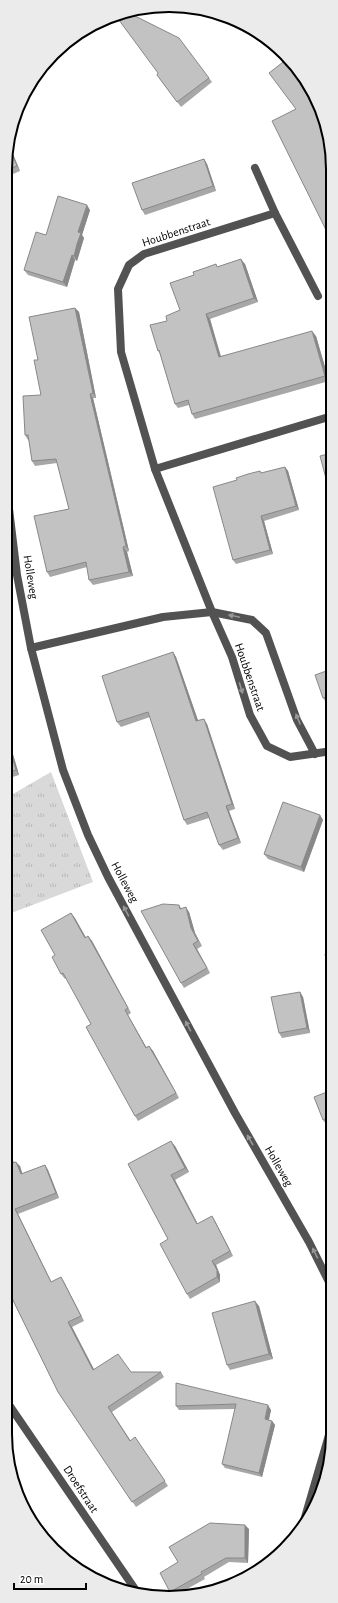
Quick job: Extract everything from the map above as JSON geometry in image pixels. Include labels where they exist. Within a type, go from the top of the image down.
[{"type":"street","points":[[255,168],[275,213],[318,296]]},
{"type":"street","name":"Houbbenstraat","points":[[275,213],[144,254],[129,265],[118,289],[121,352],[155,469],[212,612],[232,657],[250,715],[267,746],[290,757],[326,752]]},
{"type":"street","points":[[155,469],[326,418]]},
{"type":"street","name":"Holleweg","points":[[12,538],[17,575],[31,648],[63,770],[88,836],[108,877],[231,1106],[309,1242],[326,1276]]},
{"type":"street","points":[[31,648],[163,617],[212,612],[252,620],[266,633],[298,720],[315,754]]},
{"type":"street","name":"Droefstraat","points":[[12,1409],[134,1587]]},
{"type":"street","points":[[307,1508],[326,1446]]},
{"type":"green space","points":[[51,772],[93,882],[12,913],[12,795]]},
{"type":"building","points":[[134,16],[179,38],[209,78],[177,102],[157,75],[158,73],[119,20]]},
{"type":"building","points":[[284,62],[300,82],[318,119],[326,159],[326,230],[272,121],[296,109],[269,73]]},
{"type":"building","points":[[12,155],[17,166],[12,168]]},
{"type":"building","points":[[204,159],[213,186],[142,210],[132,183]]},
{"type":"building","points":[[58,196],[87,205],[78,232],[81,233],[74,256],[72,255],[63,282],[24,270],[36,232],[46,235]]},
{"type":"building","points":[[241,259],[254,298],[206,314],[219,357],[312,331],[325,376],[192,414],[188,400],[175,404],[150,325],[167,321],[166,316],[180,310],[170,283],[194,275],[193,272],[216,264],[217,267]]},
{"type":"building","points":[[75,308],[93,393],[90,394],[126,546],[123,547],[129,572],[89,580],[86,562],[47,572],[34,516],[69,509],[56,459],[32,461],[28,435],[25,435],[23,396],[41,395],[34,360],[38,360],[29,317]]},
{"type":"building","points":[[326,454],[326,478],[320,456]]},
{"type":"building","points":[[285,467],[296,506],[261,516],[270,550],[233,560],[213,487],[237,480],[236,478],[248,474],[260,471],[261,473]]},
{"type":"building","points":[[173,652],[196,721],[204,719],[232,804],[226,806],[238,838],[219,845],[207,812],[184,820],[148,712],[117,722],[102,676]]},
{"type":"building","points":[[326,671],[326,697],[323,698],[315,675]]},
{"type":"building","points":[[12,756],[16,770],[12,771]]},
{"type":"building","points":[[283,802],[320,815],[301,867],[264,854]]},
{"type":"building","points":[[163,904],[179,905],[180,909],[186,907],[191,928],[198,941],[193,944],[207,968],[181,983],[141,911]]},
{"type":"building","points":[[71,913],[85,938],[88,936],[128,1008],[125,1010],[146,1048],[149,1046],[176,1093],[135,1116],[86,1027],[91,1024],[63,973],[61,974],[52,957],[55,955],[41,930]]},
{"type":"building","points":[[300,992],[307,1028],[279,1033],[271,997]]},
{"type":"building","points":[[326,1092],[326,1118],[323,1120],[314,1097]]},
{"type":"building","points":[[171,1141],[185,1168],[171,1175],[197,1224],[212,1216],[230,1251],[212,1261],[217,1270],[217,1277],[187,1294],[160,1244],[168,1239],[128,1164]]},
{"type":"building","points":[[16,1162],[21,1174],[45,1165],[56,1193],[15,1209],[51,1282],[61,1277],[81,1316],[68,1322],[93,1370],[118,1354],[131,1372],[161,1372],[108,1407],[130,1441],[135,1437],[165,1481],[132,1502],[58,1392],[12,1298],[12,1163]]},
{"type":"building","points":[[255,1301],[269,1354],[227,1365],[212,1313]]},
{"type":"building","points":[[176,1383],[268,1405],[265,1419],[272,1421],[259,1473],[222,1464],[236,1404],[176,1406]]},
{"type":"building","points":[[210,1523],[245,1525],[245,1558],[226,1558],[172,1591],[169,1591],[160,1573],[178,1562],[169,1547]]}]
